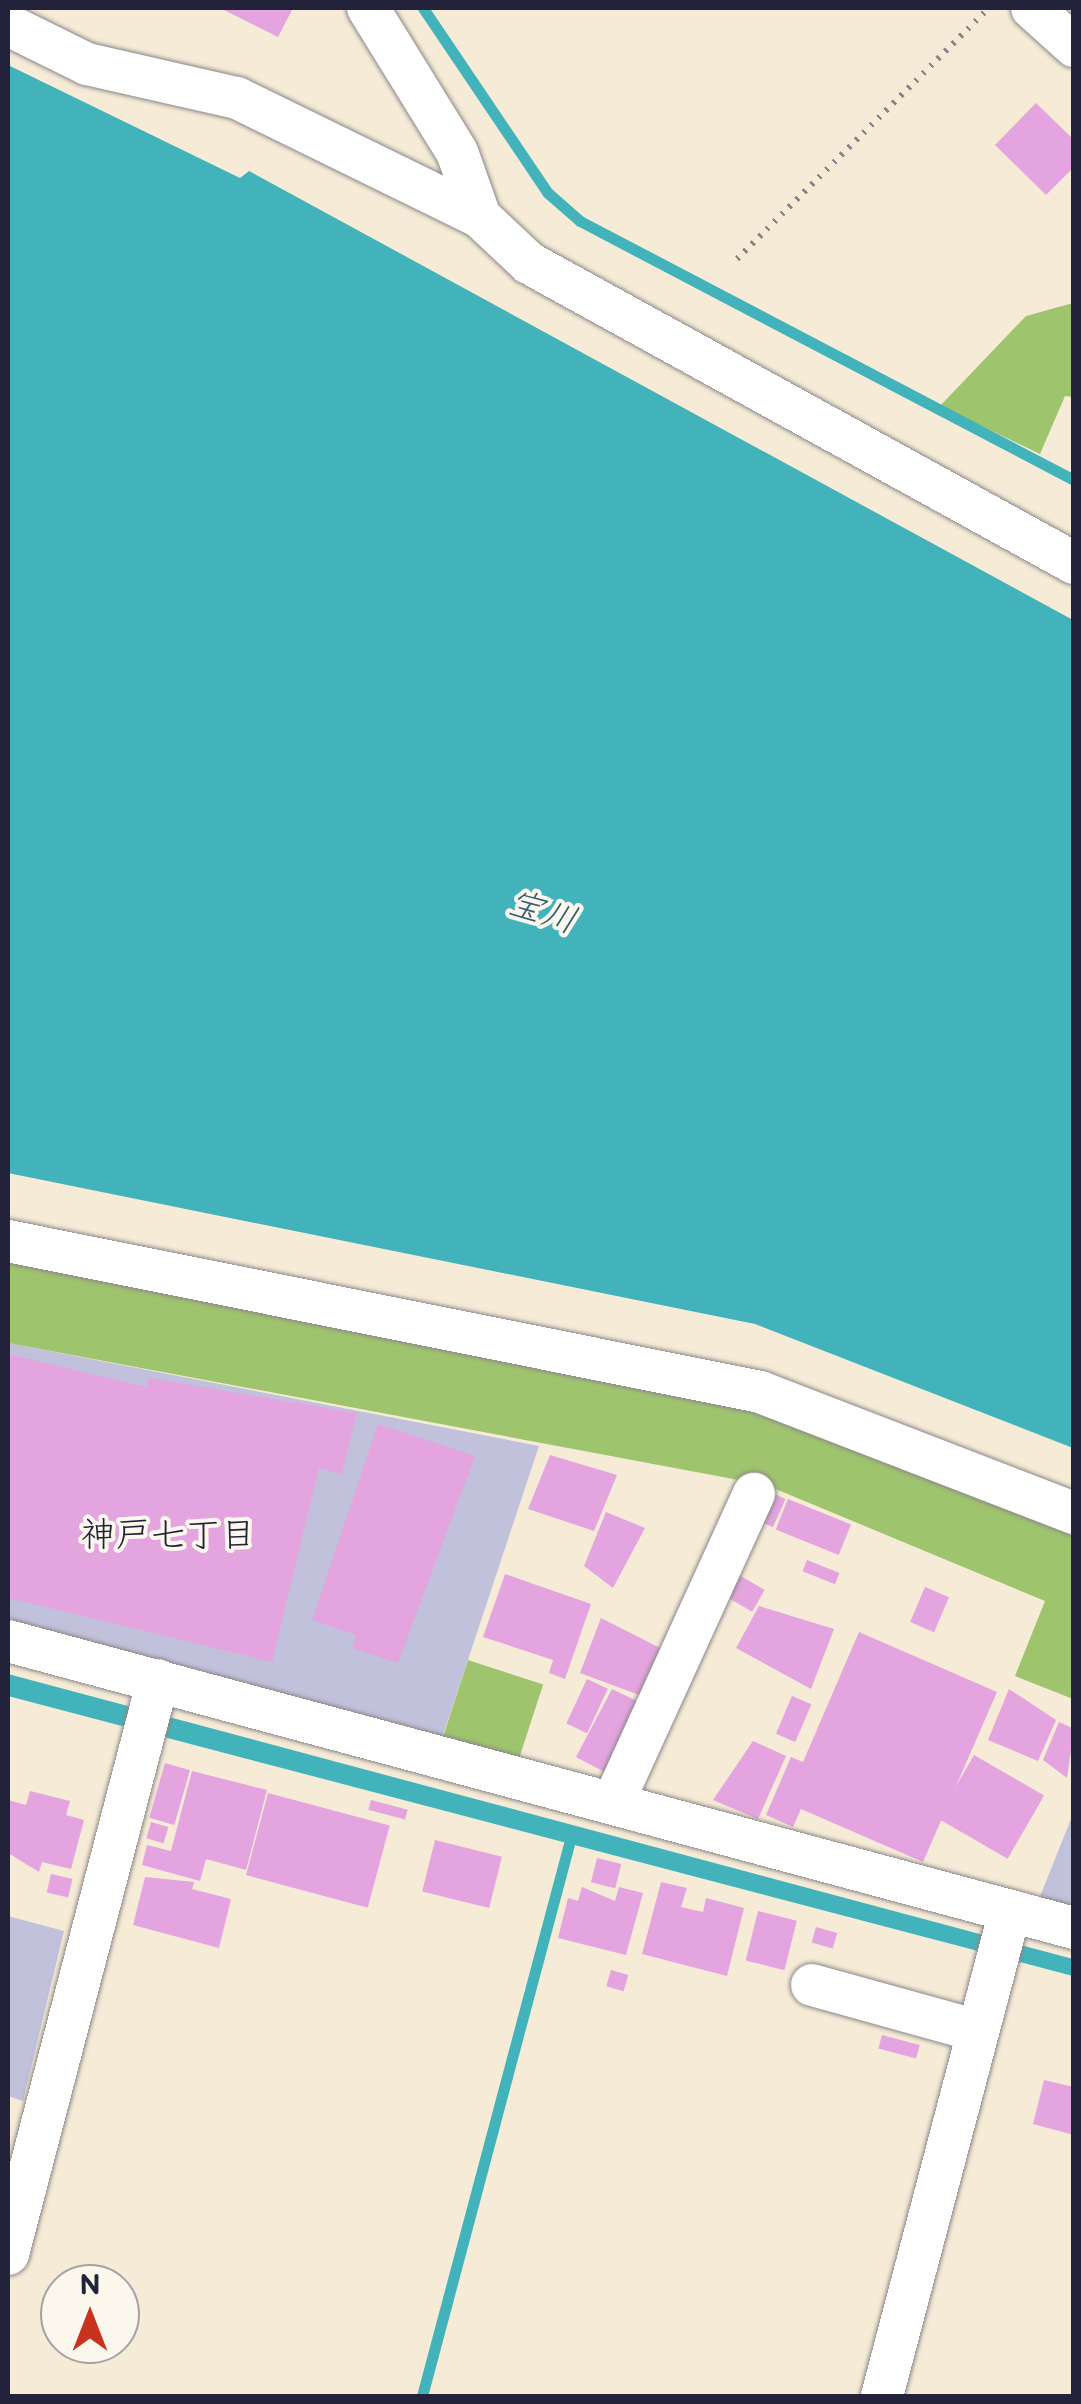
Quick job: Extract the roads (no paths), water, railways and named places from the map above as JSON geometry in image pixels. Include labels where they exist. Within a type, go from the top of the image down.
[{"type":"street","points":[[368,8],[457,152],[480,218]]},
{"type":"street","points":[[1032,8],[1074,46]]},
{"type":"street","points":[[8,25],[87,64],[237,98],[480,218],[530,262],[1074,563]]},
{"type":"street","points":[[8,1241],[760,1392],[1074,1513]]},
{"type":"street","points":[[614,1804],[754,1494]]},
{"type":"street","points":[[8,1640],[150,1708],[614,1804],[1003,1935],[1074,1928]]},
{"type":"street","points":[[8,2254],[150,1708]]},
{"type":"street","points":[[882,2396],[1003,1935]]},
{"type":"street","points":[[812,1985],[978,2031]]},
{"type":"water","name":"宝川","points":[[8,65],[240,178],[249,171],[1073,620],[1073,1448],[755,1324],[8,1173]]},
{"type":"water","points":[[8,1674],[1073,1959],[1073,1976],[8,1696]]},
{"type":"waterway","points":[[423,8],[548,193],[580,221],[1074,480]]},
{"type":"waterway","points":[[422,2396],[569,1844]]},
{"type":"district","name":"神戸七丁目","points":[[168,1536]]}]
